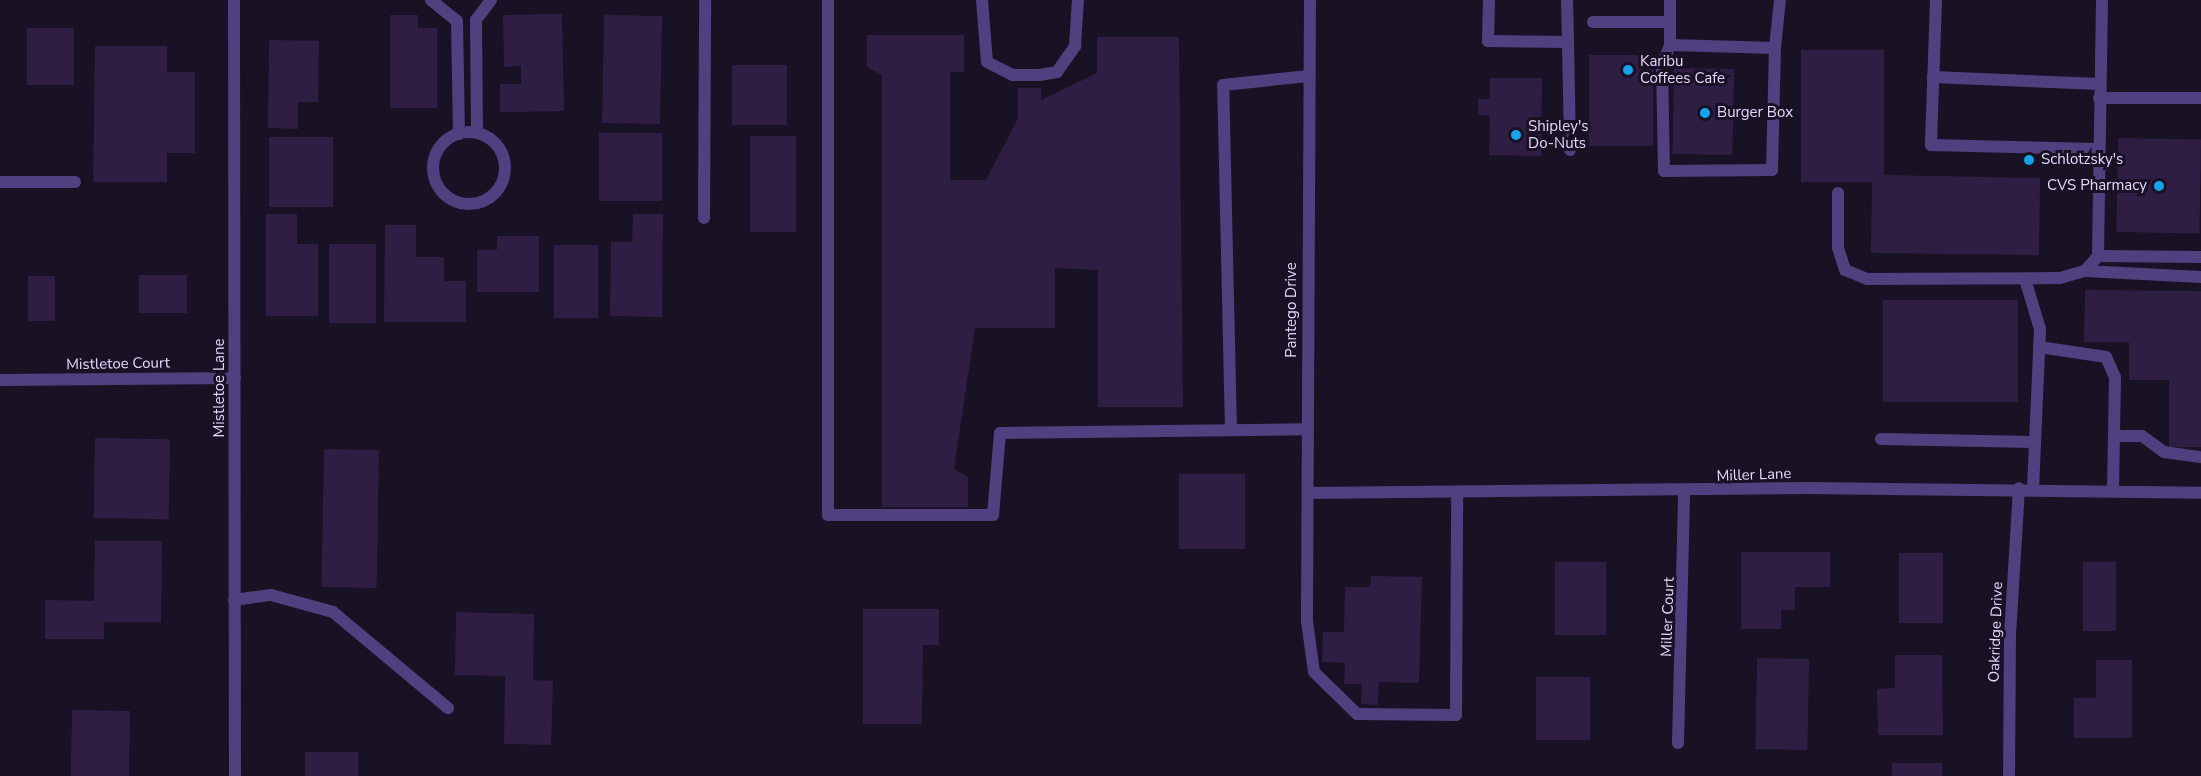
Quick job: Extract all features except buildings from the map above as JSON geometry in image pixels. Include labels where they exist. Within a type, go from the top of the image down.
[{"type":"street","name":"Mistletoe Lane","points":[[234,0],[235,776]]},
{"type":"street","points":[[431,0],[458,21],[476,20]]},
{"type":"street","points":[[477,133],[476,20],[491,0]]},
{"type":"street","points":[[704,218],[705,0]]},
{"type":"street","points":[[828,0],[828,515],[993,515],[1000,433],[1307,429]]},
{"type":"street","points":[[982,0],[987,62],[1013,75],[1039,75],[1056,72],[1075,46],[1078,0]]},
{"type":"street","name":"Pantego Drive","points":[[1310,0],[1307,621],[1314,672],[1357,714],[1456,715],[1457,494]]},
{"type":"street","points":[[1489,0],[1488,41],[1568,42]]},
{"type":"street","points":[[1567,0],[1570,150]]},
{"type":"street","points":[[1670,0],[1670,45],[1662,66],[1664,171],[1772,170],[1775,48],[1780,0]]},
{"type":"street","points":[[1936,0],[1931,145],[2098,149]]},
{"type":"street","points":[[2085,271],[2098,256],[2102,0]]},
{"type":"street","points":[[458,21],[459,134]]},
{"type":"street","points":[[1593,21],[1670,21]]},
{"type":"street","points":[[1670,45],[1775,48]]},
{"type":"street","points":[[1231,430],[1222,85],[1309,76]]},
{"type":"street","points":[[1933,76],[2099,84]]},
{"type":"street","points":[[2099,98],[2201,99]]},
{"type":"street","points":[[477,133],[501,150],[505,174],[493,195],[470,204],[449,198],[433,170],[438,149],[459,134],[477,133]]},
{"type":"street","points":[[0,182],[75,182]]},
{"type":"street","points":[[1838,193],[1838,248],[1845,270],[1867,279],[2025,279],[2085,271],[2201,277]]},
{"type":"street","points":[[2098,256],[2201,257]]},
{"type":"street","points":[[2025,279],[2040,329],[2033,489]]},
{"type":"street","points":[[2039,348],[2106,357],[2115,377],[2113,491]]},
{"type":"street","name":"Mistletoe Court","points":[[0,381],[235,378]]},
{"type":"street","points":[[2114,436],[2142,436],[2164,452],[2201,457]]},
{"type":"street","points":[[1881,439],[2036,442]]},
{"type":"street","name":"Miller Lane","points":[[1308,493],[1684,493],[2019,489],[2201,493]]},
{"type":"street","name":"Oakridge Drive","points":[[2009,776],[2010,635],[2019,489]]},
{"type":"street","name":"Miller Court","points":[[1678,743],[1684,493]]},
{"type":"street","points":[[234,600],[272,595],[333,612],[448,708]]},
{"type":"place","name":"Karibu Coffees Cafe","points":[[1628,70]]},
{"type":"place","name":"Burger Box","points":[[1705,113]]},
{"type":"place","name":"Shipley's Do-Nuts","points":[[1516,135]]},
{"type":"place","name":"Schlotzsky's","points":[[2029,160]]},
{"type":"place","name":"CVS Pharmacy","points":[[2159,186]]}]
